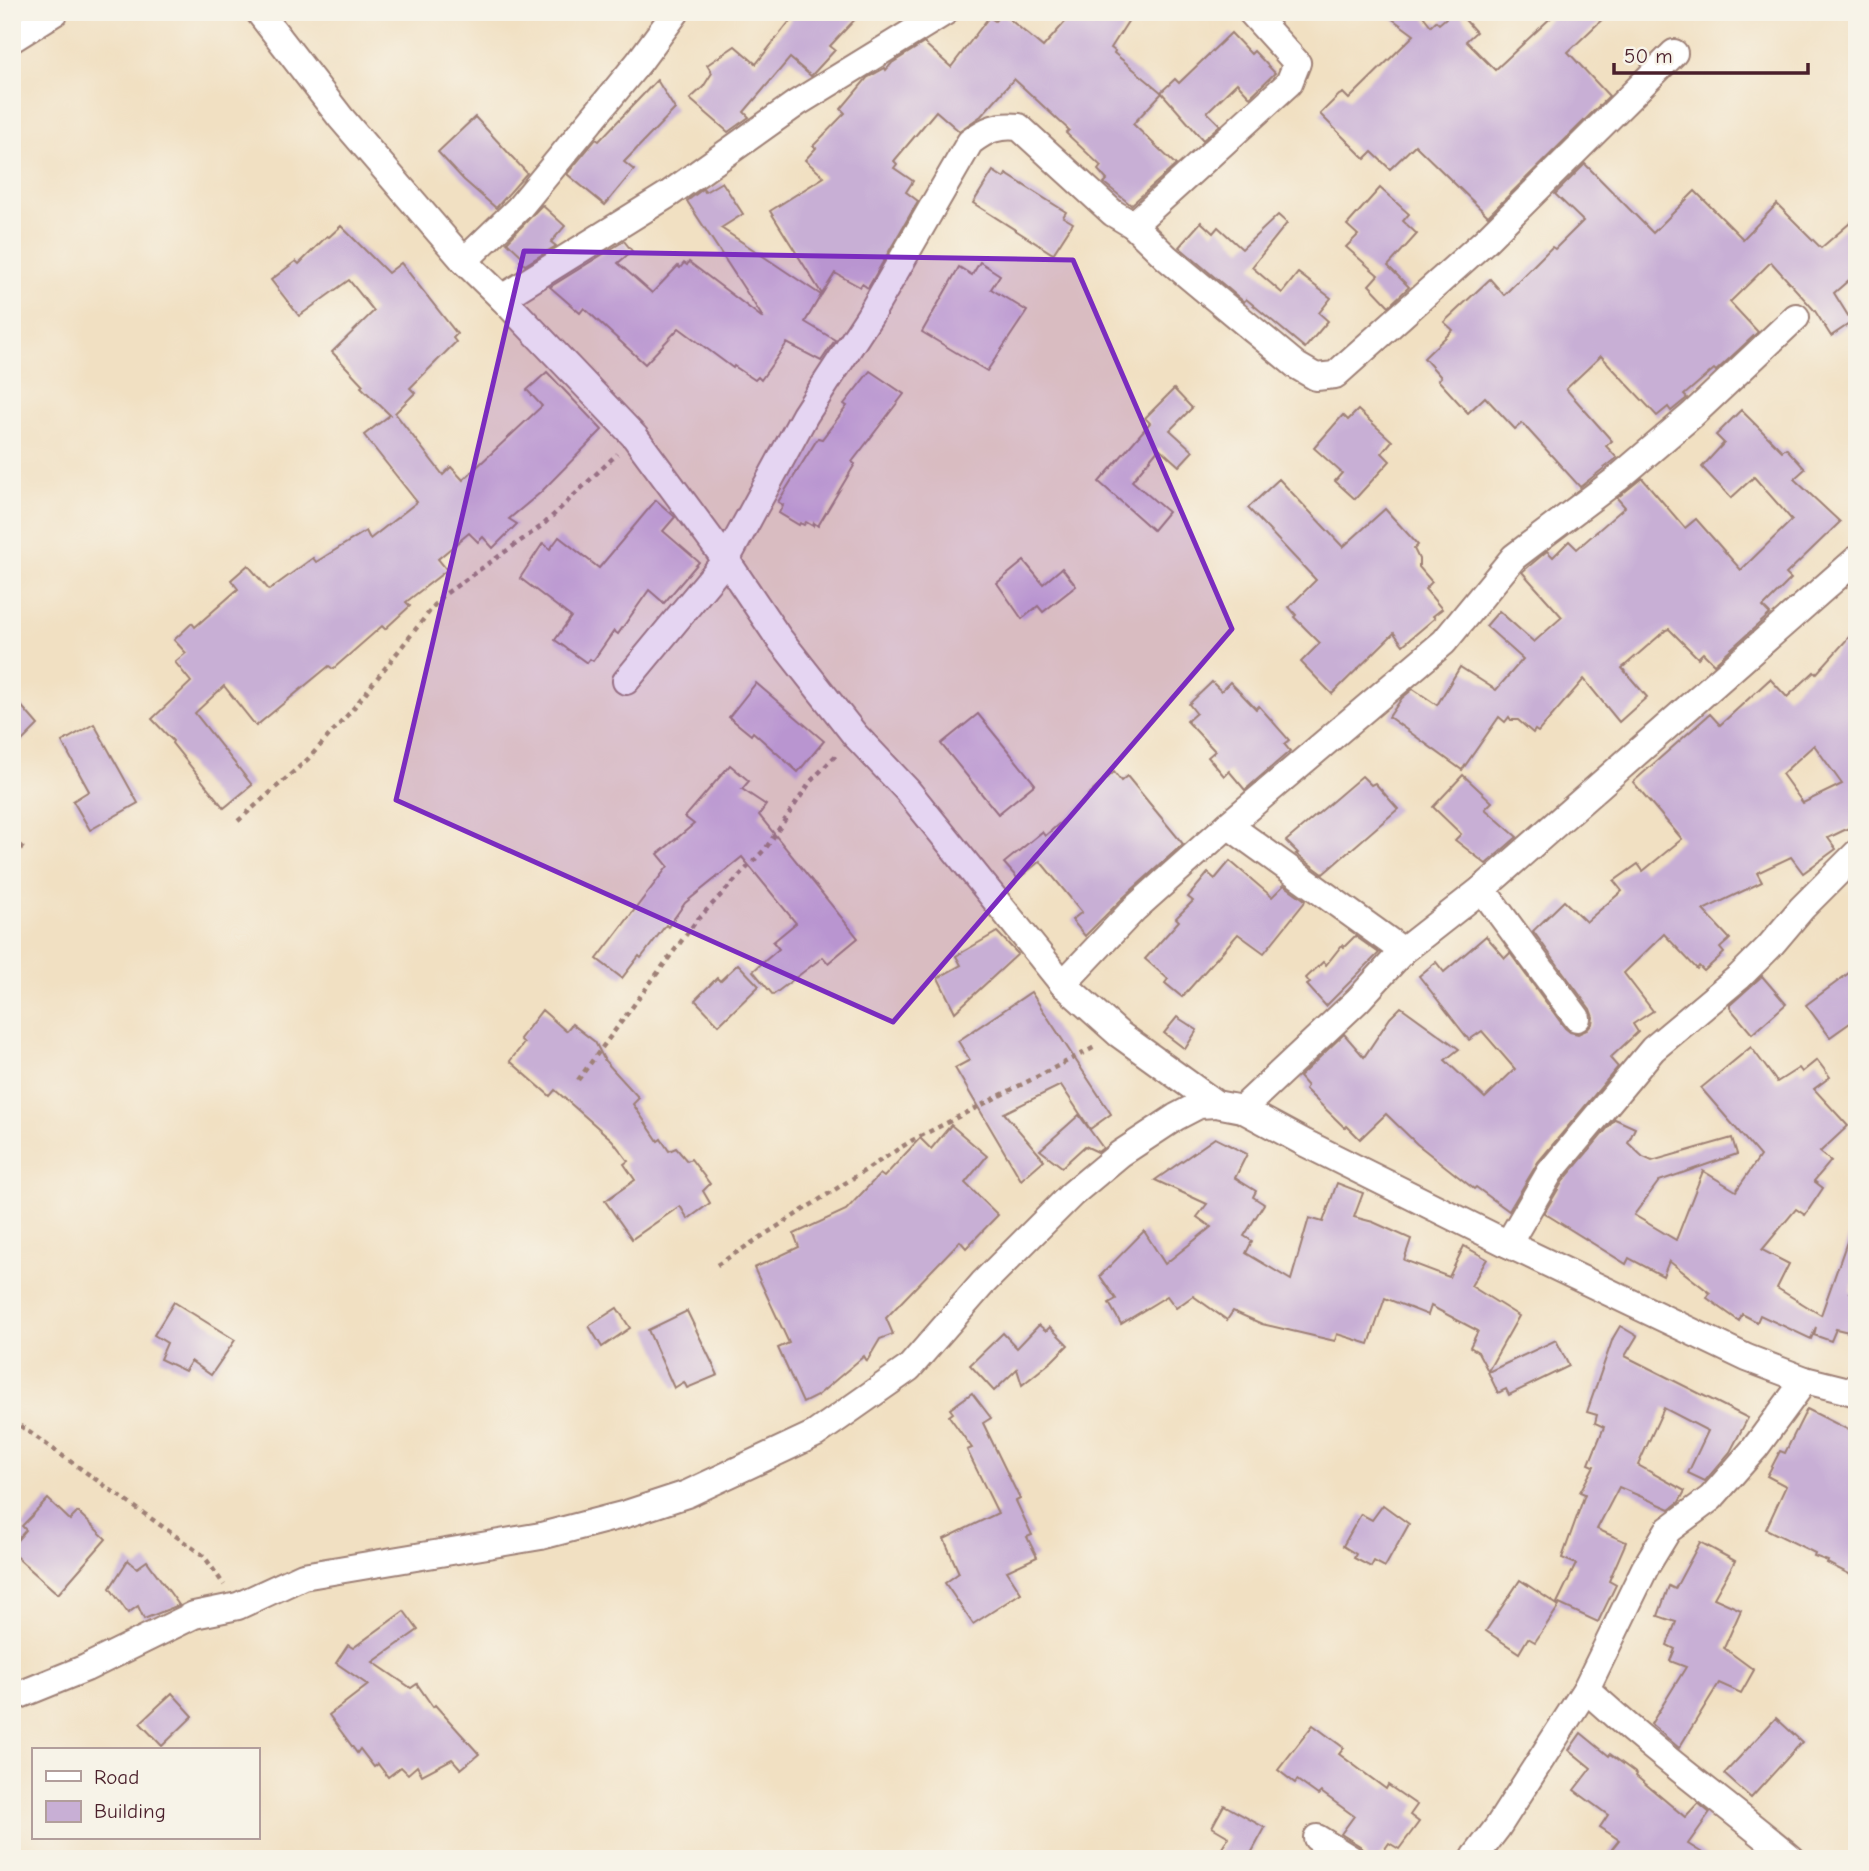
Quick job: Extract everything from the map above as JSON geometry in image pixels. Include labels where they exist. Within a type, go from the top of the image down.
[{"type":"street","points":[[12,39],[55,12]]},
{"type":"street","points":[[259,12],[341,118],[464,261],[635,437],[726,560],[778,637],[855,735],[907,790],[1063,984],[1119,1034],[1216,1104]]},
{"type":"street","points":[[464,261],[519,208],[639,62],[676,12]]},
{"type":"street","points":[[502,298],[669,194],[797,103],[945,12]]},
{"type":"street","points":[[1133,225],[1289,83],[1297,63],[1251,12]]},
{"type":"street","points":[[626,681],[726,560],[805,415],[869,317],[970,142],[986,130],[1003,125],[1020,127],[1113,213],[1133,225],[1167,258],[1297,366],[1316,377],[1335,375],[1486,240],[1675,53]]},
{"type":"street","points":[[1063,984],[1118,924],[1228,825],[1444,642],[1514,557],[1618,479],[1692,415],[1796,317]]},
{"type":"street","points":[[1242,1109],[1358,1000],[1403,951],[1482,889],[1857,559]]},
{"type":"street","points":[[1228,825],[1403,951]]},
{"type":"street","points":[[1508,1244],[1550,1172],[1653,1049],[1739,977],[1802,908],[1855,861]]},
{"type":"street","points":[[1482,889],[1577,1018]]},
{"type":"street","points":[[12,1698],[86,1668],[194,1615],[238,1606],[303,1576],[541,1536],[626,1514],[687,1494],[815,1434],[909,1368],[982,1283],[1072,1194],[1110,1162],[1176,1117],[1199,1105],[1216,1104],[1242,1109],[1508,1244],[1747,1357],[1805,1380],[1857,1393]]},
{"type":"street","points":[[1475,1857],[1497,1828],[1586,1689],[1645,1568],[1668,1530],[1711,1498],[1755,1448],[1805,1380]]},
{"type":"street","points":[[1586,1689],[1629,1730],[1792,1859]]},
{"type":"street","points":[[1317,1838],[1351,1859]]},
{"type":"path","points":[[238,821],[308,759],[352,710],[441,597],[543,526],[635,437]]},
{"type":"path","points":[[578,1080],[698,920],[766,848],[811,781],[855,735]]},
{"type":"path","points":[[12,839],[27,852]]},
{"type":"path","points":[[717,1265],[911,1141],[1119,1034]]},
{"type":"path","points":[[12,1420],[204,1556],[238,1606]]},
{"type":"highlighted area","points":[[524,251],[1073,260],[1232,629],[893,1022],[396,800]]},
{"type":"building","points":[[797,12],[862,12],[830,46],[835,50],[811,76],[790,58],[744,112],[749,117],[728,132],[690,99],[703,87],[712,73],[707,65],[735,46],[756,64]]},
{"type":"building","points":[[1074,12],[1134,12],[1111,48],[1162,93],[1133,124],[1176,165],[1131,205],[1104,183],[1107,180],[1098,170],[1101,166],[1066,133],[1069,130],[1014,79],[981,116],[959,131],[936,111],[894,161],[897,164],[894,168],[913,181],[906,192],[918,201],[868,288],[862,284],[860,287],[835,273],[822,294],[770,211],[824,177],[805,160],[816,148],[813,146],[845,113],[841,109],[867,78],[885,68],[886,70],[892,63],[924,43],[951,67],[989,17],[995,21],[1002,13],[1043,47]]},
{"type":"building","points":[[1383,12],[1420,12],[1431,26],[1436,21],[1439,24],[1453,12],[1458,12],[1476,32],[1466,41],[1495,70],[1557,12],[1610,12],[1568,52],[1609,96],[1488,216],[1415,145],[1390,169],[1372,152],[1365,159],[1320,114],[1339,95],[1343,93],[1349,99],[1414,35]]},
{"type":"building","points":[[1231,33],[1251,54],[1254,51],[1275,73],[1250,97],[1237,83],[1207,112],[1220,125],[1203,140],[1161,92],[1175,79],[1179,83]]},
{"type":"building","points":[[657,80],[675,109],[624,162],[634,170],[605,205],[567,174],[596,139],[599,141]]},
{"type":"building","points":[[475,117],[527,173],[496,208],[438,152]]},
{"type":"building","points":[[1585,164],[1653,233],[1695,191],[1743,239],[1777,204],[1821,248],[1857,217],[1857,273],[1834,293],[1852,322],[1831,336],[1815,311],[1771,262],[1730,302],[1758,332],[1716,371],[1714,369],[1684,395],[1687,398],[1671,411],[1668,407],[1657,416],[1601,356],[1566,389],[1612,441],[1606,446],[1617,458],[1580,487],[1522,423],[1515,429],[1485,397],[1468,413],[1438,380],[1441,377],[1424,358],[1453,330],[1444,322],[1490,279],[1504,295],[1552,247],[1555,249],[1583,221],[1555,194]]},
{"type":"building","points":[[993,171],[1004,178],[1006,174],[1066,212],[1063,217],[1073,223],[1053,254],[973,203]]},
{"type":"building","points":[[722,182],[743,214],[721,228],[821,295],[805,322],[835,340],[821,361],[787,343],[761,380],[758,377],[755,380],[734,366],[733,368],[679,328],[645,364],[584,308],[580,313],[550,287],[624,241],[632,251],[618,263],[652,293],[678,266],[680,268],[689,262],[764,319],[687,201],[703,189],[705,192]]},
{"type":"building","points":[[1380,188],[1409,214],[1403,221],[1417,234],[1388,266],[1409,287],[1389,306],[1369,285],[1378,275],[1346,247],[1358,235],[1347,225]]},
{"type":"building","points":[[542,205],[565,226],[551,242],[556,246],[525,265],[520,261],[523,257],[507,242]]},
{"type":"building","points":[[1278,215],[1287,223],[1252,267],[1282,293],[1298,273],[1331,298],[1319,313],[1328,321],[1305,348],[1246,299],[1244,302],[1179,247],[1201,222],[1213,233],[1218,227],[1242,249]]},
{"type":"building","points":[[341,226],[388,273],[401,263],[457,334],[453,338],[456,342],[410,388],[415,393],[395,413],[443,475],[451,467],[463,480],[542,406],[527,390],[547,372],[602,430],[540,493],[509,519],[517,524],[493,548],[483,537],[478,542],[469,533],[438,559],[447,570],[406,602],[410,606],[385,629],[382,626],[333,669],[329,666],[256,726],[224,686],[195,713],[252,785],[224,808],[173,741],[152,719],[191,682],[175,662],[186,653],[174,640],[192,623],[195,627],[238,589],[231,580],[248,565],[269,590],[313,558],[316,562],[366,531],[370,539],[417,502],[364,435],[390,415],[361,387],[363,385],[332,352],[374,311],[349,280],[299,316],[271,280],[296,261],[299,264]]},
{"type":"building","points":[[980,262],[1000,275],[991,289],[1027,311],[987,371],[922,332],[959,267],[972,275]]},
{"type":"building","points":[[870,371],[904,394],[852,462],[855,464],[818,526],[806,522],[799,525],[779,513],[783,505],[778,502],[818,438],[822,439],[847,406],[844,404]]},
{"type":"building","points":[[1174,389],[1192,408],[1170,430],[1193,451],[1179,466],[1159,448],[1132,481],[1168,512],[1153,530],[1099,482],[1150,423],[1145,418]]},
{"type":"building","points":[[1358,410],[1392,441],[1382,453],[1390,461],[1355,499],[1335,481],[1342,473],[1314,448],[1343,415],[1348,420]]},
{"type":"building","points":[[1741,410],[1782,451],[1786,448],[1805,469],[1794,479],[1840,522],[1786,574],[1791,579],[1763,607],[1770,614],[1714,664],[1703,653],[1698,658],[1669,629],[1666,630],[1622,668],[1647,697],[1619,722],[1584,679],[1538,732],[1535,730],[1533,733],[1518,720],[1511,720],[1509,717],[1505,722],[1499,717],[1462,770],[1389,717],[1402,698],[1413,689],[1437,705],[1460,667],[1496,690],[1523,659],[1486,626],[1499,611],[1534,642],[1562,617],[1522,572],[1547,551],[1553,557],[1569,541],[1577,549],[1625,507],[1617,498],[1642,478],[1685,528],[1696,519],[1741,570],[1792,520],[1754,477],[1731,498],[1702,467],[1724,443],[1716,435]]},
{"type":"building","points":[[1279,479],[1343,547],[1385,509],[1418,545],[1414,549],[1419,559],[1419,567],[1432,582],[1425,589],[1442,609],[1403,645],[1394,633],[1332,694],[1301,662],[1320,643],[1294,617],[1296,615],[1289,607],[1316,580],[1248,508]]},
{"type":"building","points":[[656,500],[675,517],[663,531],[699,562],[664,603],[649,590],[618,634],[614,631],[593,661],[590,659],[587,663],[555,640],[571,617],[520,578],[543,543],[550,549],[559,537],[599,568]]},
{"type":"building","points":[[1024,561],[1043,584],[1062,568],[1076,586],[1043,612],[1038,606],[1022,619],[997,583]]},
{"type":"building","points":[[1857,628],[1857,824],[1828,838],[1836,849],[1803,873],[1791,857],[1757,873],[1762,882],[1703,910],[1730,939],[1720,948],[1724,953],[1704,971],[1699,966],[1697,969],[1664,934],[1624,973],[1653,1011],[1633,1024],[1638,1032],[1610,1058],[1618,1067],[1538,1162],[1509,1211],[1476,1187],[1474,1189],[1417,1144],[1386,1114],[1360,1139],[1305,1089],[1307,1086],[1299,1077],[1344,1034],[1364,1057],[1390,1018],[1401,1007],[1459,1049],[1445,1060],[1485,1098],[1515,1069],[1482,1031],[1469,1040],[1419,976],[1436,962],[1444,972],[1486,936],[1505,958],[1510,953],[1565,1028],[1578,1034],[1587,1030],[1593,1017],[1590,1009],[1533,931],[1564,901],[1586,922],[1622,891],[1614,881],[1638,864],[1643,871],[1682,839],[1633,782],[1710,714],[1720,725],[1770,679],[1787,697],[1814,672],[1816,674]],"holes":[[[1814,745],[1842,784],[1803,803],[1782,774]]]},
{"type":"building","points":[[1212,682],[1221,691],[1230,682],[1256,709],[1259,706],[1289,740],[1284,744],[1290,751],[1245,790],[1229,771],[1224,776],[1208,757],[1215,751],[1187,721],[1196,713],[1189,704]]},
{"type":"building","points":[[756,683],[824,741],[798,772],[753,732],[751,735],[729,717]]},
{"type":"building","points":[[12,695],[38,725],[21,742],[12,727]]},
{"type":"building","points":[[978,714],[1035,784],[998,814],[941,744]]},
{"type":"building","points":[[94,724],[138,803],[90,830],[73,801],[89,791],[62,742]]},
{"type":"building","points":[[730,765],[749,781],[742,789],[766,805],[759,815],[858,938],[828,963],[823,957],[773,995],[753,971],[779,949],[773,942],[796,923],[742,857],[685,903],[668,927],[666,925],[622,978],[597,959],[668,866],[658,854],[694,824],[685,817]]},
{"type":"building","points":[[1114,772],[1121,781],[1127,776],[1183,844],[1085,936],[1072,920],[1082,912],[1040,861],[1018,879],[1004,863],[1042,832],[1045,836]]},
{"type":"building","points":[[1463,775],[1492,802],[1485,809],[1517,837],[1486,864],[1455,840],[1461,834],[1433,807]]},
{"type":"building","points":[[1362,776],[1371,785],[1375,783],[1398,809],[1323,874],[1296,854],[1298,853],[1286,841]]},
{"type":"building","points":[[1230,861],[1272,897],[1284,885],[1305,900],[1304,903],[1264,953],[1238,934],[1182,997],[1165,983],[1168,979],[1145,959],[1179,921],[1176,918],[1193,901],[1188,897],[1208,873],[1215,879]]},
{"type":"building","points":[[997,932],[1018,954],[955,1012],[938,978],[961,965],[956,956]]},
{"type":"building","points":[[1355,936],[1379,953],[1326,1006],[1307,985],[1310,983],[1306,978],[1323,962],[1326,965],[1342,945],[1344,947]]},
{"type":"building","points":[[738,964],[759,986],[719,1025],[695,1000],[717,978],[720,981]]},
{"type":"building","points":[[1857,967],[1857,1018],[1830,1037],[1806,1005]]},
{"type":"building","points":[[1762,976],[1786,1004],[1752,1034],[1730,1005]]},
{"type":"building","points":[[1031,992],[1111,1114],[1090,1129],[1061,1085],[1004,1113],[1044,1160],[1021,1180],[955,1068],[970,1060],[958,1041]]},
{"type":"building","points":[[542,1010],[566,1031],[572,1024],[595,1042],[605,1061],[639,1098],[633,1104],[658,1141],[661,1139],[669,1151],[676,1148],[687,1161],[691,1159],[710,1184],[703,1191],[710,1203],[688,1219],[680,1206],[632,1239],[605,1201],[635,1180],[624,1164],[628,1161],[612,1140],[555,1090],[550,1096],[510,1061],[524,1043],[520,1039]]},
{"type":"building","points":[[1177,1017],[1197,1030],[1185,1049],[1164,1033]]},
{"type":"building","points":[[1751,1047],[1777,1082],[1799,1068],[1802,1072],[1817,1060],[1830,1077],[1814,1089],[1848,1126],[1820,1152],[1831,1161],[1814,1181],[1823,1188],[1805,1215],[1796,1209],[1762,1250],[1789,1264],[1777,1288],[1821,1315],[1854,1222],[1857,1223],[1857,1273],[1850,1292],[1857,1294],[1857,1334],[1836,1329],[1831,1341],[1814,1335],[1816,1327],[1811,1339],[1760,1315],[1757,1322],[1742,1314],[1739,1321],[1707,1298],[1710,1293],[1669,1261],[1663,1276],[1629,1258],[1626,1264],[1544,1213],[1563,1181],[1615,1119],[1635,1128],[1628,1143],[1643,1157],[1652,1161],[1732,1138],[1737,1154],[1659,1181],[1634,1215],[1676,1240],[1703,1171],[1736,1191],[1760,1156],[1701,1088]]},
{"type":"building","points":[[1079,1115],[1103,1148],[1098,1152],[1085,1146],[1062,1167],[1040,1150]]},
{"type":"building","points":[[951,1125],[987,1156],[965,1183],[998,1215],[966,1248],[960,1241],[886,1318],[893,1334],[880,1339],[867,1361],[864,1356],[817,1396],[803,1403],[778,1348],[789,1343],[754,1268],[799,1247],[794,1234],[846,1210],[880,1174],[884,1177],[920,1138],[931,1149]]},
{"type":"building","points":[[1215,1138],[1247,1154],[1235,1178],[1256,1191],[1253,1197],[1264,1204],[1244,1236],[1252,1241],[1246,1253],[1291,1280],[1309,1218],[1323,1222],[1337,1183],[1363,1193],[1354,1217],[1373,1222],[1411,1239],[1404,1260],[1449,1277],[1464,1246],[1487,1259],[1471,1286],[1519,1316],[1488,1371],[1478,1352],[1470,1347],[1478,1331],[1431,1306],[1428,1315],[1385,1298],[1369,1344],[1337,1334],[1335,1341],[1262,1324],[1233,1311],[1227,1320],[1193,1296],[1176,1308],[1167,1296],[1121,1324],[1109,1303],[1116,1299],[1100,1276],[1144,1231],[1165,1264],[1211,1227],[1197,1217],[1207,1204],[1155,1180]]},
{"type":"building","points":[[174,1302],[235,1340],[211,1375],[191,1361],[185,1371],[160,1359],[167,1343],[154,1335]]},
{"type":"building","points":[[617,1308],[630,1328],[602,1347],[589,1326]]},
{"type":"building","points":[[687,1311],[718,1375],[687,1388],[684,1382],[674,1388],[648,1330]]},
{"type":"building","points":[[1039,1325],[1046,1331],[1050,1327],[1068,1345],[1022,1385],[1017,1369],[994,1391],[970,1365],[1003,1333],[1017,1348]]},
{"type":"building","points":[[1620,1326],[1637,1336],[1625,1356],[1748,1418],[1730,1452],[1705,1481],[1688,1473],[1708,1431],[1664,1408],[1638,1465],[1685,1491],[1679,1502],[1670,1509],[1619,1487],[1597,1529],[1626,1542],[1609,1581],[1616,1585],[1598,1622],[1557,1603],[1576,1564],[1562,1558],[1585,1494],[1580,1492],[1594,1466],[1589,1464],[1604,1427],[1595,1423],[1597,1415],[1587,1412],[1613,1338]]},
{"type":"building","points":[[1556,1340],[1569,1366],[1509,1395],[1506,1389],[1498,1393],[1488,1372]]},
{"type":"building","points":[[972,1393],[991,1418],[983,1423],[1020,1499],[1016,1501],[1032,1535],[1027,1537],[1037,1557],[1007,1571],[1021,1593],[973,1624],[945,1583],[959,1573],[944,1539],[998,1513],[967,1450],[972,1448],[949,1416],[953,1413],[950,1409]]},
{"type":"building","points":[[1807,1409],[1857,1434],[1857,1578],[1766,1529],[1786,1486],[1767,1476],[1780,1451],[1785,1453]]},
{"type":"building","points":[[48,1499],[70,1520],[78,1512],[106,1539],[58,1594],[12,1553],[12,1546],[26,1530],[22,1526]]},
{"type":"building","points":[[1383,1505],[1409,1524],[1385,1567],[1374,1561],[1371,1567],[1354,1558],[1356,1554],[1343,1546],[1361,1514],[1372,1520]]},
{"type":"building","points":[[1700,1542],[1735,1561],[1714,1598],[1741,1610],[1724,1648],[1754,1670],[1741,1693],[1719,1683],[1679,1748],[1651,1724],[1686,1667],[1670,1661],[1675,1649],[1667,1645],[1676,1622],[1658,1616],[1669,1586],[1675,1589]]},
{"type":"building","points":[[128,1560],[137,1568],[147,1561],[179,1605],[144,1619],[138,1606],[128,1613],[110,1588]]},
{"type":"building","points":[[1520,1580],[1559,1606],[1535,1642],[1528,1638],[1519,1653],[1486,1631]]},
{"type":"building","points":[[404,1611],[418,1630],[373,1662],[411,1688],[417,1684],[433,1707],[435,1705],[479,1754],[461,1769],[452,1759],[422,1775],[417,1766],[408,1774],[401,1767],[388,1777],[378,1764],[374,1767],[360,1749],[357,1753],[329,1715],[368,1685],[336,1663],[348,1645],[353,1648]]},
{"type":"building","points":[[172,1693],[193,1716],[162,1746],[140,1723]]},
{"type":"building","points":[[1776,1718],[1802,1742],[1751,1798],[1724,1774]]},
{"type":"building","points":[[1313,1725],[1344,1748],[1339,1754],[1386,1789],[1388,1785],[1417,1805],[1410,1815],[1419,1822],[1399,1849],[1389,1843],[1378,1859],[1367,1859],[1360,1846],[1341,1834],[1354,1816],[1321,1792],[1318,1795],[1278,1770]]},
{"type":"building","points":[[1581,1733],[1637,1774],[1636,1776],[1685,1817],[1698,1803],[1710,1813],[1688,1844],[1712,1859],[1604,1859],[1619,1840],[1600,1827],[1608,1815],[1574,1790],[1591,1768],[1569,1750]]},
{"type":"building","points":[[1224,1805],[1265,1828],[1248,1859],[1215,1859],[1229,1837],[1212,1827]]}]
